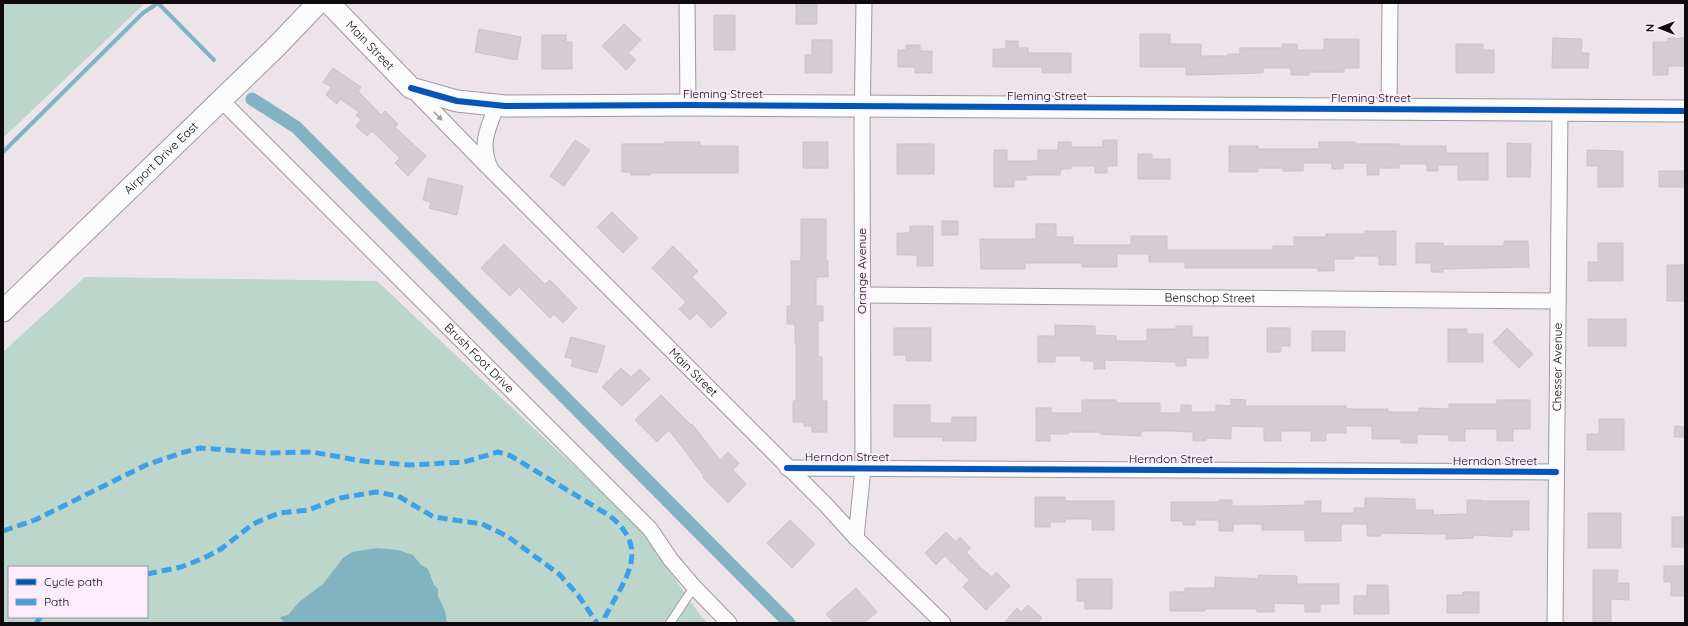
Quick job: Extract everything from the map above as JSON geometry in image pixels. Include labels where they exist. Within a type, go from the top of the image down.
[{"type":"street","name":"Airport Drive East","points":[[3,311],[221,100],[318,3]]},
{"type":"street","name":"Main Street","points":[[329,3],[411,88]]},
{"type":"street","points":[[687,3],[688,105]]},
{"type":"street","name":"Orange Avenue","points":[[856,538],[863,468],[862,106],[864,3]]},
{"type":"street","points":[[1389,109],[1390,3]]},
{"type":"street","name":"Fleming Street","points":[[411,88],[457,101],[497,105],[1685,111]]},
{"type":"street","points":[[411,88],[491,170]]},
{"type":"street","name":"Brush Foot Drive","points":[[221,100],[650,529],[671,560],[694,587],[729,623]]},
{"type":"street","name":"Main Street","points":[[497,105],[487,130],[484,149],[485,158],[491,170],[787,468],[827,506],[856,538],[943,623]]},
{"type":"street","name":"Chesser Avenue","points":[[1556,623],[1560,111]]},
{"type":"street","name":"Benschop Street","points":[[862,295],[1558,301]]},
{"type":"street","name":"Herndon Street","points":[[787,468],[1556,472]]},
{"type":"lane","points":[[670,623],[694,587]]},
{"type":"green space","points":[[3,3],[145,3],[3,138]]},
{"type":"green space","points":[[85,277],[377,281],[639,527],[700,615],[708,623],[3,623],[3,352]]},
{"type":"water","points":[[378,548],[398,550],[413,555],[421,565],[428,569],[434,585],[438,589],[438,596],[445,611],[447,623],[284,623],[280,617],[288,615],[299,602],[323,584],[343,558],[352,552]]},
{"type":"building","points":[[796,3],[817,3],[817,24],[796,24]]},
{"type":"building","points":[[714,15],[735,15],[735,50],[714,50]]},
{"type":"building","points":[[624,24],[641,40],[628,53],[636,60],[626,70],[602,46]]},
{"type":"building","points":[[479,29],[521,37],[517,60],[475,52]]},
{"type":"building","points":[[1140,34],[1170,34],[1170,44],[1201,44],[1201,56],[1228,56],[1228,54],[1240,54],[1240,48],[1282,48],[1282,44],[1297,44],[1297,50],[1324,50],[1324,39],[1359,39],[1359,68],[1344,68],[1344,72],[1309,72],[1309,75],[1291,75],[1291,68],[1263,68],[1263,73],[1186,75],[1186,67],[1140,67]]},
{"type":"building","points":[[542,35],[566,35],[566,42],[572,42],[572,69],[542,69]]},
{"type":"building","points":[[1553,38],[1582,39],[1581,53],[1589,53],[1588,68],[1552,68]]},
{"type":"building","points":[[1668,38],[1685,38],[1685,66],[1668,66],[1668,75],[1653,75],[1653,42],[1668,42]]},
{"type":"building","points":[[812,40],[832,40],[832,73],[805,73],[805,55],[812,55]]},
{"type":"building","points":[[1006,41],[1018,41],[1018,48],[1028,48],[1028,53],[1071,53],[1071,73],[1042,73],[1042,67],[993,67],[993,49],[1006,49]]},
{"type":"building","points":[[1456,44],[1483,44],[1483,50],[1494,50],[1494,73],[1456,73]]},
{"type":"building","points":[[906,45],[920,45],[920,51],[932,51],[932,73],[915,73],[915,67],[898,67],[898,50],[906,50]]},
{"type":"building","points":[[333,68],[361,87],[358,91],[381,115],[385,111],[398,124],[395,127],[426,156],[408,176],[395,163],[400,158],[372,131],[367,136],[356,126],[361,120],[356,115],[359,112],[340,99],[337,104],[326,95],[331,87],[323,82]]},
{"type":"building","points":[[575,140],[590,150],[564,186],[550,176]]},
{"type":"building","points":[[1103,140],[1117,140],[1117,166],[1107,166],[1107,173],[1095,173],[1095,166],[1071,166],[1071,169],[1061,169],[1060,175],[1026,175],[1026,180],[1014,180],[1014,187],[994,187],[994,150],[1007,150],[1007,161],[1038,161],[1038,150],[1058,150],[1058,142],[1071,142],[1071,147],[1103,147]]},
{"type":"building","points":[[664,142],[700,142],[700,146],[738,146],[738,173],[650,173],[650,175],[631,175],[631,172],[622,172],[622,144],[664,144]]},
{"type":"building","points":[[803,142],[828,142],[828,168],[803,168]]},
{"type":"building","points":[[1319,142],[1399,144],[1399,146],[1446,146],[1446,153],[1488,153],[1488,180],[1458,180],[1458,165],[1438,165],[1438,171],[1427,171],[1427,164],[1399,164],[1399,168],[1379,168],[1379,175],[1367,175],[1367,163],[1343,163],[1343,169],[1332,169],[1332,163],[1303,163],[1303,171],[1283,171],[1283,168],[1258,168],[1258,172],[1229,172],[1229,146],[1258,146],[1258,149],[1319,149]]},
{"type":"building","points":[[1507,143],[1531,144],[1530,177],[1507,177]]},
{"type":"building","points":[[897,144],[934,144],[934,174],[897,174]]},
{"type":"building","points":[[1587,150],[1623,151],[1623,187],[1598,187],[1598,166],[1587,166]]},
{"type":"building","points":[[1138,154],[1152,154],[1152,159],[1170,159],[1170,179],[1138,179]]},
{"type":"building","points":[[1659,171],[1685,171],[1685,187],[1659,187]]},
{"type":"building","points":[[428,178],[463,186],[457,215],[429,208],[431,202],[423,200]]},
{"type":"building","points":[[612,212],[638,238],[623,253],[597,227]]},
{"type":"building","points":[[801,219],[826,219],[826,261],[828,261],[828,277],[816,277],[816,306],[823,306],[823,321],[818,321],[818,357],[822,357],[822,401],[827,401],[827,432],[812,432],[812,426],[804,426],[804,422],[793,422],[793,401],[796,401],[796,343],[795,324],[787,324],[787,306],[791,306],[791,261],[801,261]]},
{"type":"building","points":[[942,221],[958,221],[958,235],[942,235]]},
{"type":"building","points":[[1036,224],[1056,224],[1056,237],[1073,237],[1073,245],[1131,245],[1131,236],[1167,236],[1167,250],[1273,250],[1273,246],[1294,246],[1294,237],[1326,237],[1326,234],[1365,234],[1365,231],[1396,231],[1396,265],[1379,265],[1379,256],[1354,256],[1354,259],[1334,259],[1334,271],[1318,271],[1318,268],[1185,268],[1185,262],[1149,262],[1149,254],[1117,254],[1117,267],[1082,267],[1082,263],[1025,263],[1025,269],[981,269],[980,239],[1036,239]]},
{"type":"building","points":[[910,226],[933,226],[933,266],[917,266],[917,255],[897,255],[897,233],[910,233]]},
{"type":"building","points":[[1504,241],[1528,241],[1529,267],[1443,269],[1443,272],[1431,272],[1431,263],[1416,263],[1416,243],[1443,243],[1443,246],[1504,246]]},
{"type":"building","points":[[1598,243],[1623,243],[1623,281],[1588,281],[1588,262],[1598,262]]},
{"type":"building","points":[[504,244],[545,284],[550,280],[577,308],[563,323],[554,314],[550,318],[519,287],[510,296],[481,268]]},
{"type":"building","points":[[673,246],[698,271],[692,277],[727,313],[711,328],[697,313],[690,320],[679,309],[686,302],[652,268]]},
{"type":"building","points":[[1667,265],[1685,265],[1685,301],[1667,301]]},
{"type":"building","points":[[1588,319],[1626,319],[1626,346],[1588,346]]},
{"type":"building","points":[[1055,325],[1095,326],[1095,335],[1116,336],[1116,341],[1147,341],[1147,329],[1176,329],[1176,326],[1192,326],[1192,337],[1208,337],[1208,358],[1186,358],[1186,366],[1176,366],[1176,362],[1105,360],[1105,369],[1094,369],[1094,361],[1081,361],[1081,356],[1055,356],[1055,362],[1038,362],[1038,336],[1055,336]]},
{"type":"building","points":[[894,328],[931,328],[931,361],[906,361],[906,355],[894,355]]},
{"type":"building","points":[[1267,328],[1290,328],[1290,346],[1281,346],[1281,352],[1267,352]]},
{"type":"building","points":[[1507,328],[1533,354],[1519,368],[1493,342]]},
{"type":"building","points":[[1448,329],[1467,329],[1467,334],[1483,334],[1483,362],[1448,362]]},
{"type":"building","points":[[1312,331],[1345,331],[1345,351],[1312,351]]},
{"type":"building","points":[[571,337],[605,346],[597,373],[571,366],[573,359],[565,357]]},
{"type":"building","points":[[621,368],[631,377],[640,369],[650,379],[622,406],[602,387]]},
{"type":"building","points":[[661,395],[691,425],[692,424],[720,460],[728,452],[739,463],[733,470],[746,484],[728,503],[703,478],[704,476],[669,430],[657,442],[635,420]]},
{"type":"building","points":[[1231,399],[1246,400],[1245,406],[1346,406],[1346,409],[1388,409],[1388,412],[1419,412],[1419,408],[1449,409],[1449,404],[1497,404],[1497,400],[1530,400],[1530,429],[1513,429],[1513,441],[1497,441],[1497,429],[1465,429],[1465,441],[1449,441],[1449,435],[1417,434],[1417,443],[1401,443],[1401,439],[1372,439],[1372,426],[1346,426],[1346,433],[1326,433],[1326,441],[1311,441],[1311,431],[1281,431],[1281,441],[1264,441],[1264,427],[1231,426],[1231,439],[1206,438],[1206,441],[1193,441],[1193,432],[1141,431],[1141,436],[1100,434],[1100,432],[1068,432],[1068,434],[1050,434],[1050,441],[1036,441],[1036,408],[1051,408],[1051,413],[1082,413],[1082,400],[1116,400],[1116,403],[1160,403],[1160,413],[1181,413],[1181,405],[1191,405],[1191,412],[1216,412],[1216,405],[1231,406]]},
{"type":"building","points":[[894,405],[930,405],[930,423],[952,423],[952,417],[976,417],[976,441],[943,441],[943,437],[894,437]]},
{"type":"building","points":[[1599,419],[1624,419],[1624,450],[1587,450],[1587,434],[1599,434]]},
{"type":"building","points":[[1675,426],[1685,427],[1685,437],[1674,437]]},
{"type":"building","points":[[1035,497],[1065,497],[1065,501],[1114,501],[1114,530],[1092,530],[1092,519],[1065,519],[1065,522],[1050,522],[1050,527],[1035,527]]},
{"type":"building","points":[[1365,498],[1415,499],[1415,510],[1433,510],[1433,515],[1467,514],[1467,500],[1529,501],[1529,530],[1512,530],[1512,537],[1473,535],[1473,538],[1446,539],[1446,534],[1381,533],[1381,536],[1367,536],[1367,524],[1341,524],[1341,541],[1305,541],[1305,530],[1262,530],[1262,524],[1233,524],[1233,531],[1219,531],[1219,520],[1195,520],[1195,525],[1183,525],[1183,521],[1171,521],[1171,502],[1219,502],[1219,500],[1232,500],[1232,506],[1262,506],[1305,505],[1305,501],[1321,501],[1321,513],[1354,513],[1354,508],[1365,508]]},
{"type":"building","points":[[1588,513],[1621,513],[1621,548],[1588,548]]},
{"type":"building","points":[[1672,517],[1685,517],[1685,547],[1672,547]]},
{"type":"building","points":[[790,520],[815,544],[792,568],[767,543]]},
{"type":"building","points":[[946,532],[956,542],[960,537],[971,548],[966,552],[981,568],[992,577],[996,572],[1010,586],[986,610],[963,587],[969,580],[945,556],[936,565],[925,553]]},
{"type":"building","points":[[1664,566],[1685,566],[1685,596],[1671,596],[1671,582],[1664,582]]},
{"type":"building","points":[[1593,570],[1618,570],[1617,583],[1629,583],[1629,600],[1611,599],[1611,623],[1593,623]]},
{"type":"building","points":[[1258,575],[1297,576],[1297,584],[1339,584],[1339,604],[1320,604],[1320,612],[1305,612],[1305,604],[1274,603],[1274,612],[1257,612],[1257,609],[1170,611],[1170,592],[1185,592],[1185,588],[1215,588],[1215,577],[1258,579]]},
{"type":"building","points":[[1077,579],[1112,579],[1112,609],[1085,609],[1085,601],[1077,601]]},
{"type":"building","points":[[1367,585],[1388,585],[1389,614],[1354,614],[1354,596],[1367,596]]},
{"type":"building","points":[[856,588],[877,612],[864,623],[834,623],[826,614]]},
{"type":"building","points":[[1463,592],[1479,592],[1479,613],[1447,613],[1447,595],[1463,595]]},
{"type":"building","points":[[1028,605],[1042,618],[1037,623],[1004,623],[1017,608],[1021,612]]},
{"type":"waterway","points":[[3,152],[143,13],[158,3],[214,60]]},
{"type":"waterway","points":[[252,99],[296,127],[789,623]]},
{"type":"marked path","points":[[3,531],[35,520],[146,465],[200,448],[267,453],[312,452],[362,461],[410,465],[464,462],[498,452],[511,456],[610,516],[623,529],[630,541],[632,553],[630,565],[626,578],[605,617],[604,623]]},
{"type":"marked path","points":[[148,574],[181,567],[204,558],[221,549],[253,524],[280,513],[308,510],[340,498],[376,492],[398,496],[434,517],[482,524],[507,536],[559,574],[578,595],[597,623]]},
{"type":"marked path","points":[[36,623],[40,618]]},
{"type":"cycle path","points":[[411,88],[457,101],[505,106],[688,105],[1685,111]]},
{"type":"cycle path","points":[[787,468],[1556,472]]}]
